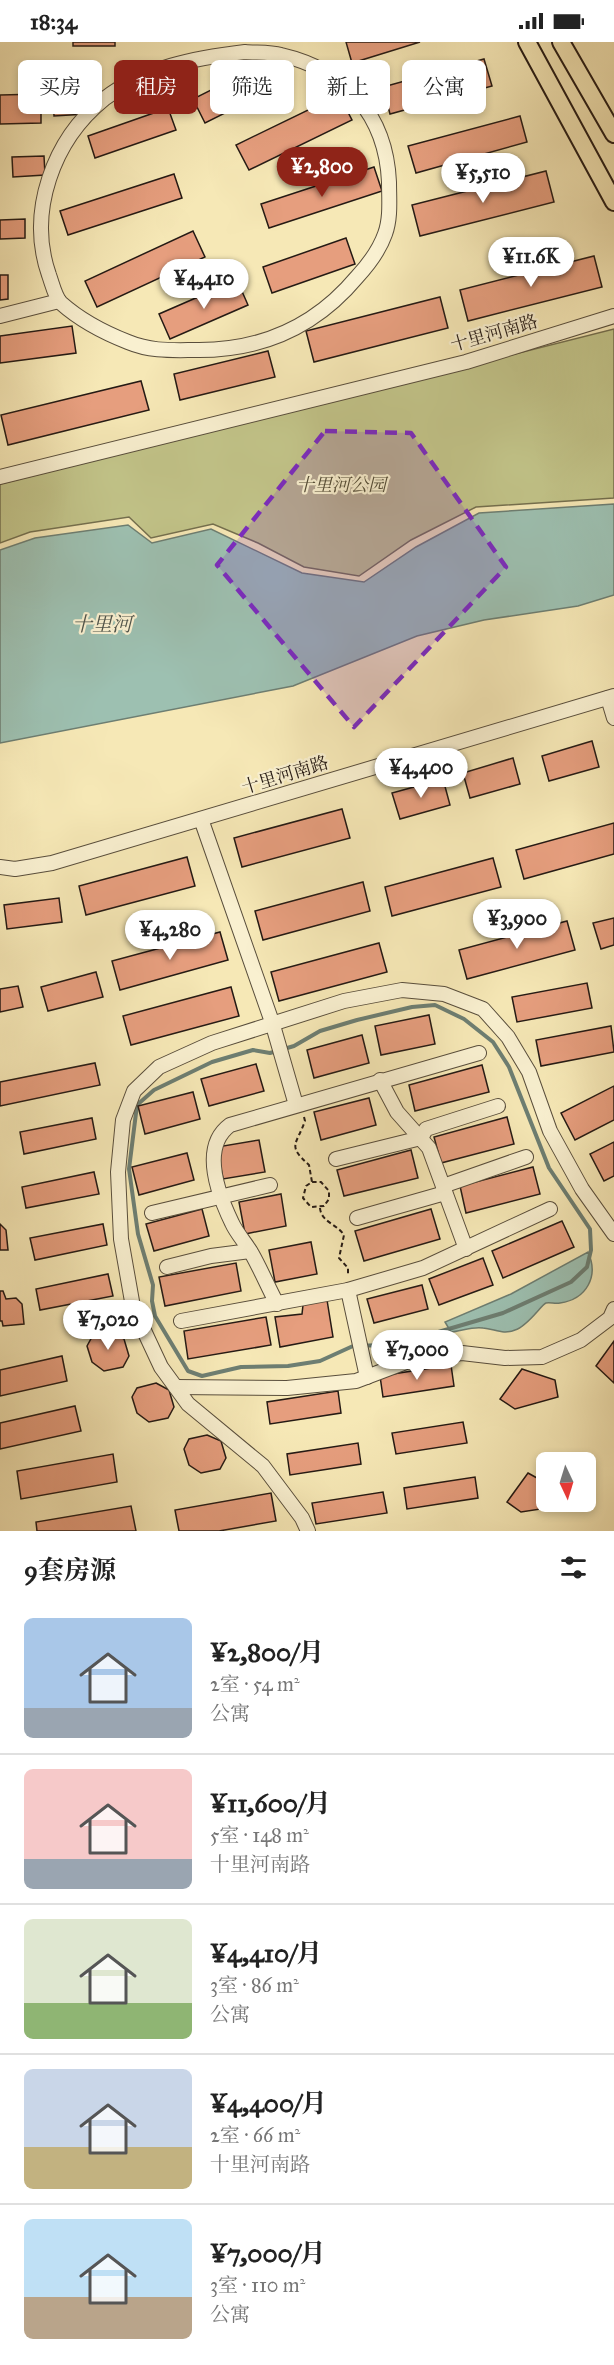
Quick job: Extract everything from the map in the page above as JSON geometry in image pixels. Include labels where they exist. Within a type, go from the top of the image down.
[{"type":"main road","points":[[526,42],[614,202]]},
{"type":"main road","points":[[561,42],[614,134]]},
{"type":"street","points":[[0,316],[59,301],[105,332],[147,350],[224,350],[277,338],[327,310],[376,254],[386,231],[390,205],[384,146],[370,112],[344,85],[315,67],[280,54],[245,52],[178,62],[144,75],[105,98],[74,128],[46,190],[40,217],[41,253],[59,301]]},
{"type":"street","name":"十里河南路","points":[[0,477],[465,362],[614,316]]},
{"type":"street","points":[[611,697],[614,718]]},
{"type":"street","name":"十里河南路","points":[[0,867],[15,869],[52,863],[611,697]]},
{"type":"street","points":[[201,819],[272,1022],[296,1105]]},
{"type":"street","points":[[308,1531],[302,1518],[263,1466],[188,1404],[161,1367],[133,1307],[121,1239],[118,1172],[123,1120],[134,1092],[159,1067],[212,1043],[272,1022],[344,1001],[402,990],[444,994],[483,1009],[513,1046],[529,1072],[550,1131],[582,1189],[614,1234]]},
{"type":"street","points":[[277,1304],[250,1251],[232,1223],[222,1198],[213,1153],[221,1131],[230,1125],[296,1105],[479,1053]]},
{"type":"street","points":[[380,1080],[397,1112],[429,1148],[466,1249]]},
{"type":"street","points":[[336,1159],[422,1138],[426,1130],[498,1106]]},
{"type":"street","points":[[357,1218],[526,1158]]},
{"type":"street","points":[[153,1213],[270,1185]]},
{"type":"street","points":[[181,1321],[348,1290],[423,1268],[550,1209]]},
{"type":"street","points":[[167,1267],[211,1256],[250,1251]]},
{"type":"street","points":[[348,1290],[367,1377]]},
{"type":"street","points":[[176,1387],[287,1388],[357,1381],[423,1358],[462,1353],[505,1358],[542,1357],[581,1340],[610,1318],[614,1309]]},
{"type":"path","points":[[296,1105],[305,1121],[295,1149],[297,1155],[309,1165],[312,1182]]},
{"type":"path","points":[[312,1182],[321,1182],[329,1191],[327,1203],[320,1208],[311,1207],[303,1198],[306,1186],[312,1182]]},
{"type":"path","points":[[320,1208],[322,1216],[339,1228],[344,1235],[339,1258],[349,1271],[348,1290]]},
{"type":"highlighted area","points":[[325,431],[411,433],[506,567],[354,727],[217,565]]},
{"type":"green space","name":"十里河公园","points":[[614,329],[614,498],[476,507],[411,540],[359,576],[304,567],[258,543],[213,524],[151,538],[129,517],[30,532],[0,543],[0,484]]},
{"type":"water","name":"十里河","points":[[614,504],[614,595],[578,606],[484,620],[417,636],[293,686],[0,743],[0,550],[35,538],[128,525],[152,543],[211,529],[302,573],[364,582],[416,547],[479,513]]},
{"type":"water","points":[[588,1252],[592,1270],[591,1278],[584,1291],[569,1301],[546,1303],[520,1328],[507,1332],[472,1328],[451,1332],[445,1322],[511,1294]]},
{"type":"building","points":[[73,42],[115,42],[115,46],[73,46]]},
{"type":"building","points":[[346,42],[420,42],[362,60],[351,60]]},
{"type":"building","points":[[486,66],[492,86],[486,88]]},
{"type":"building","points":[[402,82],[402,111],[390,114],[390,85]]},
{"type":"building","points":[[210,90],[210,114],[223,114],[205,123],[198,109],[198,96]]},
{"type":"building","points":[[0,95],[18,95],[18,114],[41,114],[41,123],[0,124]]},
{"type":"building","points":[[306,111],[306,114],[349,114],[352,120],[249,170],[236,145]]},
{"type":"building","points":[[54,114],[86,114],[54,116]]},
{"type":"building","points":[[151,114],[170,114],[176,130],[95,158],[88,136]]},
{"type":"building","points":[[520,116],[527,142],[416,173],[408,146]]},
{"type":"building","points":[[44,156],[45,175],[13,177],[12,157]]},
{"type":"building","points":[[374,167],[382,191],[269,228],[261,204]]},
{"type":"building","points":[[546,171],[554,202],[420,236],[412,205]]},
{"type":"building","points":[[174,174],[182,198],[68,235],[60,211]]},
{"type":"building","points":[[25,219],[25,238],[0,239],[0,220]]},
{"type":"building","points":[[193,231],[205,257],[97,307],[85,281]]},
{"type":"building","points":[[346,238],[355,264],[272,293],[263,267]]},
{"type":"building","points":[[594,256],[602,287],[468,321],[460,290]]},
{"type":"building","points":[[0,275],[8,275],[8,299],[0,300]]},
{"type":"building","points":[[237,280],[248,305],[170,339],[159,314]]},
{"type":"building","points":[[440,297],[448,328],[314,362],[306,331]]},
{"type":"building","points":[[72,326],[76,353],[0,363],[0,336]]},
{"type":"building","points":[[268,351],[275,377],[180,400],[174,374]]},
{"type":"building","points":[[141,381],[149,410],[8,445],[1,415]]},
{"type":"building","points":[[592,741],[599,767],[549,781],[542,756]]},
{"type":"building","points":[[513,758],[520,784],[470,798],[463,773]]},
{"type":"building","points":[[443,779],[450,805],[400,819],[392,793]]},
{"type":"building","points":[[342,809],[350,838],[242,867],[234,838]]},
{"type":"building","points":[[614,823],[614,854],[524,879],[516,850]]},
{"type":"building","points":[[187,857],[195,886],[86,915],[79,886]]},
{"type":"building","points":[[493,858],[501,887],[392,916],[385,887]]},
{"type":"building","points":[[363,882],[370,911],[263,940],[255,911]]},
{"type":"building","points":[[59,898],[62,922],[7,929],[4,905]]},
{"type":"building","points":[[614,918],[614,945],[601,949],[593,923]]},
{"type":"building","points":[[567,921],[575,950],[467,979],[459,950]]},
{"type":"building","points":[[220,932],[228,960],[120,990],[112,961]]},
{"type":"building","points":[[379,943],[387,972],[279,1001],[271,972]]},
{"type":"building","points":[[96,972],[103,997],[48,1011],[41,987]]},
{"type":"building","points":[[587,983],[592,1008],[517,1022],[512,997]]},
{"type":"building","points":[[18,986],[23,1007],[0,1012],[0,989]]},
{"type":"building","points":[[231,987],[239,1016],[131,1045],[123,1016]]},
{"type":"building","points":[[429,1015],[435,1044],[381,1055],[375,1026]]},
{"type":"building","points":[[611,1026],[614,1052],[541,1066],[536,1040]]},
{"type":"building","points":[[362,1035],[369,1063],[314,1078],[307,1050]]},
{"type":"building","points":[[95,1063],[100,1085],[0,1106],[0,1082]]},
{"type":"building","points":[[256,1064],[264,1091],[209,1106],[201,1079]]},
{"type":"building","points":[[482,1065],[489,1092],[415,1111],[409,1085]]},
{"type":"building","points":[[614,1086],[614,1120],[575,1140],[561,1113]]},
{"type":"building","points":[[193,1092],[200,1119],[145,1134],[138,1106]]},
{"type":"building","points":[[369,1098],[376,1125],[321,1140],[314,1112]]},
{"type":"building","points":[[507,1117],[514,1144],[441,1163],[434,1137]]},
{"type":"building","points":[[92,1118],[96,1139],[24,1154],[20,1132]]},
{"type":"building","points":[[259,1140],[265,1172],[223,1179],[217,1147]]},
{"type":"building","points":[[614,1142],[614,1176],[604,1181],[590,1154]]},
{"type":"building","points":[[411,1150],[418,1178],[344,1196],[337,1170]]},
{"type":"building","points":[[187,1153],[194,1180],[139,1195],[132,1167]]},
{"type":"building","points":[[533,1167],[540,1194],[466,1213],[460,1186]]},
{"type":"building","points":[[94,1172],[99,1194],[26,1208],[22,1187]]},
{"type":"building","points":[[281,1194],[286,1226],[245,1234],[239,1202]]},
{"type":"building","points":[[202,1209],[209,1236],[154,1251],[146,1224]]},
{"type":"building","points":[[431,1209],[440,1239],[364,1261],[355,1231]]},
{"type":"building","points":[[562,1221],[574,1247],[503,1278],[492,1251]]},
{"type":"building","points":[[0,1224],[6,1230],[8,1250],[0,1250]]},
{"type":"building","points":[[103,1224],[107,1245],[35,1260],[30,1238]]},
{"type":"building","points":[[311,1242],[317,1274],[275,1282],[269,1250]]},
{"type":"building","points":[[483,1258],[493,1285],[439,1305],[429,1279]]},
{"type":"building","points":[[236,1263],[241,1291],[165,1306],[159,1277]]},
{"type":"building","points":[[108,1274],[113,1296],[40,1310],[36,1289]]},
{"type":"building","points":[[422,1285],[428,1309],[374,1323],[367,1299]]},
{"type":"building","points":[[0,1291],[3,1291],[6,1299],[16,1298],[22,1304],[24,1324],[3,1326],[0,1321]]},
{"type":"building","points":[[327,1300],[333,1337],[280,1347],[275,1317],[302,1314],[303,1305]]},
{"type":"building","points":[[266,1317],[271,1345],[188,1359],[184,1331]]},
{"type":"building","points":[[110,1332],[124,1339],[129,1356],[123,1367],[104,1371],[92,1362],[87,1346],[92,1337]]},
{"type":"building","points":[[614,1341],[614,1383],[596,1366]]},
{"type":"building","points":[[62,1356],[67,1381],[0,1396],[0,1370]]},
{"type":"building","points":[[451,1365],[454,1386],[383,1397],[380,1376]]},
{"type":"building","points":[[522,1369],[555,1380],[558,1397],[515,1409],[500,1399]]},
{"type":"building","points":[[156,1383],[169,1390],[174,1407],[168,1418],[149,1422],[137,1413],[132,1397],[137,1388]]},
{"type":"building","points":[[338,1391],[341,1413],[270,1424],[267,1402]]},
{"type":"building","points":[[75,1406],[81,1431],[0,1449],[0,1423]]},
{"type":"building","points":[[463,1422],[467,1443],[396,1454],[392,1433]]},
{"type":"building","points":[[207,1435],[221,1441],[226,1458],[220,1469],[201,1473],[189,1465],[184,1449],[189,1439]]},
{"type":"building","points":[[358,1443],[361,1464],[290,1475],[287,1454]]},
{"type":"building","points":[[113,1454],[117,1482],[21,1499],[17,1471]]},
{"type":"building","points":[[528,1473],[536,1477],[536,1510],[521,1512],[507,1502]]},
{"type":"building","points":[[475,1477],[478,1498],[407,1509],[404,1488]]},
{"type":"building","points":[[383,1492],[387,1513],[316,1524],[312,1503]]},
{"type":"building","points":[[271,1493],[276,1521],[219,1531],[179,1531],[175,1510]]},
{"type":"building","points":[[131,1506],[136,1531],[37,1531],[36,1522]]},
{"type":"waterway","points":[[435,1005],[464,1019],[493,1042],[509,1067],[549,1168],[590,1229],[591,1250],[587,1267],[571,1282],[503,1313],[418,1338],[385,1345],[353,1346],[320,1361],[288,1366],[241,1367],[202,1376],[188,1371],[155,1316],[152,1301],[153,1285],[138,1234],[129,1169],[137,1105],[154,1090],[212,1062],[253,1050],[270,1053],[294,1046],[320,1031],[357,1020],[412,1007],[435,1005]]}]
